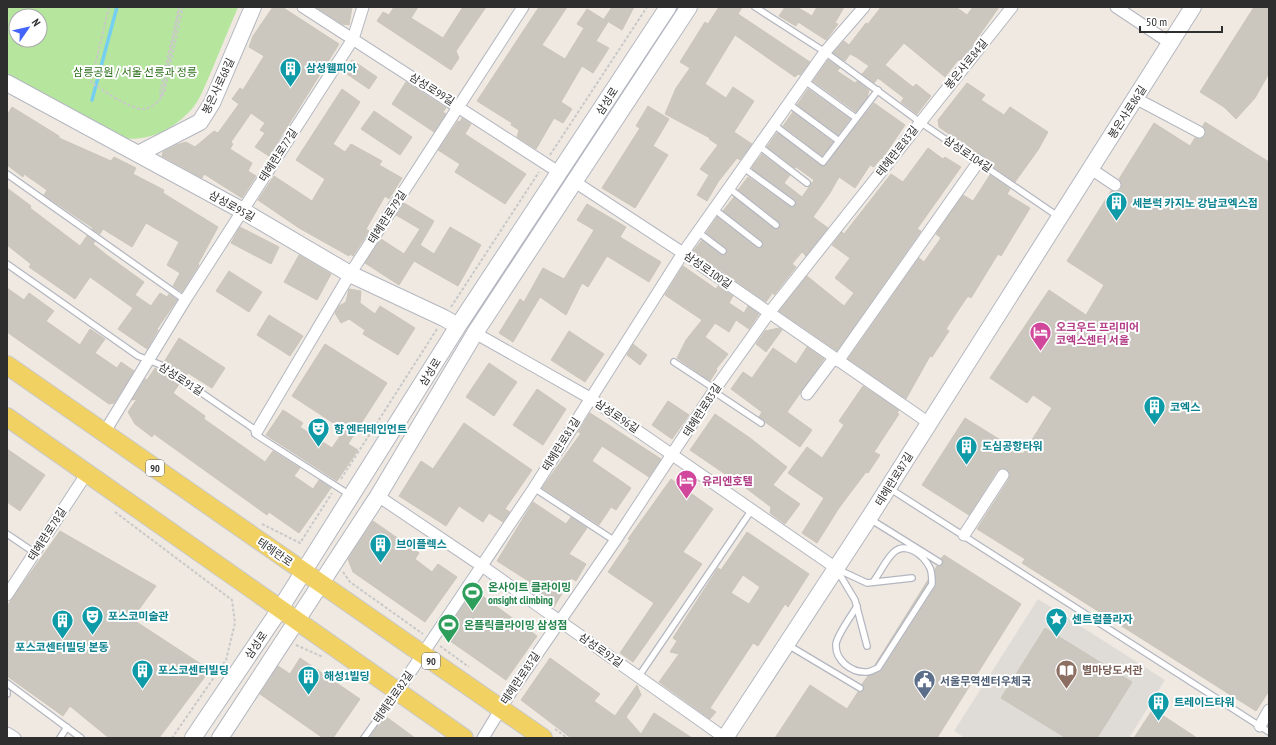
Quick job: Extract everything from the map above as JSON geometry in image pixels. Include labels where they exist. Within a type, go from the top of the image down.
[{"type":"main road","name":"봉은사로68길","points":[[138,154],[200,122],[212,103],[253,7]]},
{"type":"main road","name":"삼성로","points":[[193,738],[280,609],[458,326],[668,7]]},
{"type":"main road","name":"삼성로","points":[[220,738],[378,496],[475,333],[689,7]]},
{"type":"main road","name":"봉은사로86길","points":[[1060,217],[1193,7]]},
{"type":"main road","name":"삼성로95길","points":[[7,83],[243,211],[350,274],[458,326]]},
{"type":"main road","name":"테헤란로87길","points":[[725,738],[869,518],[1060,217]]},
{"type":"main road","name":"테헤란로","points":[[7,365],[302,572],[427,648],[500,709],[546,732]]},
{"type":"main road","points":[[7,417],[464,738]]},
{"type":"street","name":"삼성로99길","points":[[303,7],[560,173]]},
{"type":"street","name":"테헤란로77길","points":[[104,433],[185,300],[352,39],[363,7]]},
{"type":"street","name":"테헤란로79길","points":[[257,431],[350,274],[523,7]]},
{"type":"street","name":"테헤란로81길","points":[[427,648],[534,488],[683,253],[825,52],[864,7]]},
{"type":"street","name":"봉은사로84길","points":[[920,122],[1012,7]]},
{"type":"street","points":[[1116,7],[1170,43]]},
{"type":"street","points":[[1135,98],[1199,132]]},
{"type":"street","name":"테헤란로83길","points":[[483,738],[500,709],[559,620],[615,541],[714,390],[769,314],[920,122]]},
{"type":"street","points":[[807,394],[836,360],[979,161]]},
{"type":"street","points":[[1091,169],[1115,185]]},
{"type":"street","name":"삼성로100길","points":[[575,182],[683,253],[769,314],[929,423]]},
{"type":"street","name":"삼성로96길","points":[[475,333],[590,398],[673,454],[751,511],[836,568]]},
{"type":"street","name":"테헤란로78길","points":[[7,595],[36,553],[87,473]]},
{"type":"street","points":[[964,535],[1003,475]]},
{"type":"street","name":"삼성로92길","points":[[378,496],[482,566],[725,738]]},
{"type":"street","name":"테헤란로82길","points":[[397,692],[427,648]]},
{"type":"street","points":[[1265,729],[1269,710]]},
{"type":"street","points":[[7,733],[15,738]]},
{"type":"lane","name":"삼성로104길","points":[[755,7],[825,52],[920,122],[1060,217]]},
{"type":"lane","points":[[805,81],[856,118]]},
{"type":"lane","points":[[774,125],[823,162],[878,90]]},
{"type":"lane","points":[[789,104],[839,141]]},
{"type":"lane","points":[[759,146],[807,183]]},
{"type":"lane","points":[[744,168],[792,203]]},
{"type":"lane","points":[[7,174],[185,300]]},
{"type":"lane","points":[[729,188],[776,225]]},
{"type":"lane","points":[[714,209],[759,244]]},
{"type":"lane","points":[[698,232],[723,251]]},
{"type":"lane","name":"삼성로91길","points":[[7,264],[138,356],[161,365],[257,431],[255,434],[351,496]]},
{"type":"lane","points":[[674,362],[761,423]]},
{"type":"lane","points":[[888,487],[1265,729]]},
{"type":"lane","points":[[534,488],[615,541]]},
{"type":"lane","points":[[639,676],[751,511]]},
{"type":"lane","points":[[869,518],[940,562]]},
{"type":"lane","points":[[7,534],[36,553]]},
{"type":"lane","points":[[857,606],[836,643],[837,654],[843,663],[856,671],[867,672],[878,668],[932,584],[931,570],[924,559],[912,550],[902,548],[894,553],[873,582]]},
{"type":"lane","points":[[836,568],[867,583],[912,578]]},
{"type":"lane","points":[[836,568],[857,606],[867,646]]},
{"type":"lane","points":[[786,644],[860,688]]},
{"type":"lane","points":[[7,683],[81,738]]},
{"type":"lane","name":"테헤란로82길","points":[[364,738],[397,692]]},
{"type":"lane","points":[[60,738],[67,727]]},
{"type":"path","points":[[109,7],[91,82],[133,107],[143,109],[157,103],[162,98],[181,7]]},
{"type":"path","points":[[300,542],[647,7]]},
{"type":"path","points":[[111,509],[232,600],[235,623],[226,660],[172,738]]},
{"type":"path","points":[[341,569],[350,582],[427,648],[470,668]]},
{"type":"path","points":[[546,732],[567,738]]},
{"type":"green space","name":"삼릉공원 / 서울 선릉과 정릉","points":[[7,7],[238,7],[200,97],[191,110],[175,124],[158,133],[140,138],[120,138],[7,78]]},
{"type":"shaded area","name":"센트럴플라자","points":[[1038,599],[1165,680],[1129,738],[965,738],[954,731]]},
{"type":"building","points":[[273,7],[282,7],[339,44],[269,156],[255,147],[265,133],[260,130],[265,123],[251,113],[231,142],[233,144],[230,149],[252,163],[248,171],[256,176],[242,198],[204,174],[202,178],[162,156],[163,152],[176,145],[186,142],[195,147],[214,131],[218,133],[239,104],[232,99],[240,88],[243,90],[264,56],[249,47],[253,36]]},
{"type":"building","points":[[316,7],[352,7],[349,25],[342,24]]},
{"type":"building","points":[[394,7],[418,7],[411,18],[443,38],[463,7],[486,7],[456,51],[459,58],[451,70],[377,21],[383,12],[389,15]]},
{"type":"building","points":[[539,7],[567,7],[542,45],[565,59],[584,28],[577,24],[587,9],[608,22],[596,41],[609,48],[593,73],[582,66],[561,102],[572,109],[563,123],[554,118],[536,149],[517,137],[519,130],[511,125],[512,123],[477,101]]},
{"type":"building","points":[[612,7],[634,7],[622,30],[604,19]]},
{"type":"building","points":[[719,7],[742,7],[738,14],[810,62],[800,75],[798,74],[795,77],[735,35],[705,84],[726,98],[733,87],[754,101],[734,132],[752,144],[740,160],[737,158],[718,182],[707,201],[697,195],[709,175],[700,169],[718,145],[709,139],[710,138],[665,114],[676,88],[690,68],[680,62],[705,22],[708,24]]},
{"type":"building","points":[[785,7],[797,7],[812,16],[817,7],[844,7],[835,23],[838,24],[826,40],[798,22],[796,26],[779,16]]},
{"type":"building","points":[[881,7],[956,7],[967,15],[973,7],[999,7],[960,62],[958,60],[945,77],[904,43],[885,65],[913,87],[916,84],[931,96],[917,114],[901,102],[904,98],[878,78],[874,83],[862,74],[869,66],[850,54],[845,61],[833,53],[844,41],[849,45]]},
{"type":"building","points":[[1254,7],[1269,7],[1269,73],[1255,98],[1236,119],[1224,107],[1200,92]]},
{"type":"building","points":[[352,60],[377,77],[369,89],[344,72]]},
{"type":"building","points":[[828,60],[840,68],[837,71],[855,83],[857,81],[869,90],[867,98],[856,112],[813,81]]},
{"type":"building","points":[[406,82],[446,108],[443,112],[446,114],[434,132],[392,104]]},
{"type":"building","points":[[967,83],[985,95],[981,100],[1004,115],[1010,107],[1048,132],[1038,150],[1015,182],[986,162],[983,156],[939,127],[938,120]]},
{"type":"building","points":[[342,89],[360,102],[333,144],[345,152],[351,144],[382,161],[379,165],[402,178],[389,199],[385,196],[366,229],[369,231],[353,256],[350,254],[349,256],[299,228],[258,200],[274,176],[312,201],[325,179],[296,160]]},
{"type":"building","points":[[808,89],[850,119],[838,135],[797,105]]},
{"type":"building","points":[[874,103],[905,125],[882,159],[881,158],[874,167],[870,165],[855,188],[839,177],[813,217],[828,228],[806,256],[802,252],[792,264],[796,267],[774,295],[773,292],[766,302],[693,251],[702,240],[721,255],[727,253],[726,248],[706,233],[717,217],[756,247],[762,247],[762,241],[723,211],[734,197],[773,228],[780,227],[779,222],[738,190],[748,177],[790,206],[796,205],[794,200],[753,170],[752,167],[762,154],[790,175],[784,183],[802,197],[814,180],[767,147],[776,134],[778,133],[820,165],[824,166]]},
{"type":"building","points":[[648,106],[669,119],[653,146],[668,155],[635,208],[602,188],[640,128],[636,126]]},
{"type":"building","points":[[12,107],[59,136],[59,138],[111,161],[114,157],[136,168],[133,174],[164,190],[163,193],[218,227],[198,264],[199,265],[182,292],[173,286],[180,273],[167,265],[179,242],[146,223],[132,247],[103,229],[100,234],[44,195],[47,190],[24,174],[23,177],[7,165],[7,115]]},
{"type":"building","points":[[374,111],[412,137],[400,155],[361,129]]},
{"type":"building","points":[[793,112],[833,142],[822,156],[783,126]]},
{"type":"building","points":[[462,118],[471,124],[465,134],[526,174],[505,204],[455,172],[460,164],[438,150],[458,121],[460,122]]},
{"type":"building","name":"코엑스","points":[[1205,122],[1269,162],[1269,691],[1256,711],[1022,563],[1025,559],[977,529],[1009,479],[1010,475],[1007,469],[1003,468],[997,471],[969,515],[922,485],[965,418],[1023,454],[1052,408],[1033,395],[1027,403],[990,378],[1049,290],[1086,315],[1104,285],[1067,261],[1111,191],[1118,191],[1121,189],[1121,182],[1119,179],[1154,123],[1190,146],[1195,138],[1200,139],[1205,136],[1206,131],[1203,126]]},
{"type":"building","points":[[928,148],[943,159],[945,157],[961,167],[917,229],[921,231],[837,351],[779,311],[807,276],[844,306],[854,293],[835,278],[850,258],[832,245],[842,232],[844,234],[891,174],[903,182]]},
{"type":"building","points":[[990,175],[1010,189],[1007,194],[1030,208],[1001,256],[998,254],[971,298],[968,296],[957,312],[946,329],[949,331],[932,357],[930,356],[906,399],[848,359],[919,258],[924,262],[941,238],[936,234],[963,195],[973,201]]},
{"type":"building","points":[[7,188],[31,206],[30,208],[80,246],[87,236],[95,241],[93,244],[144,282],[135,295],[151,306],[160,293],[167,297],[169,294],[177,300],[157,329],[158,330],[147,349],[118,329],[133,308],[90,277],[75,299],[29,267],[31,264],[7,245]]},
{"type":"building","points":[[404,203],[434,221],[420,245],[434,254],[450,227],[481,245],[458,286],[414,261],[399,285],[365,263],[381,239],[404,254],[420,229],[396,215]]},
{"type":"building","points":[[587,204],[626,227],[620,237],[661,262],[649,282],[607,256],[588,287],[582,283],[566,315],[540,297],[513,342],[499,333],[520,299],[524,302],[543,268],[564,279],[594,230],[577,220]]},
{"type":"building","points":[[240,227],[279,247],[271,264],[231,243]]},
{"type":"building","points":[[299,255],[331,274],[317,300],[284,282]]},
{"type":"building","points":[[683,266],[716,289],[718,286],[733,296],[729,303],[744,313],[748,306],[759,314],[749,329],[736,320],[729,332],[715,323],[705,337],[728,354],[716,369],[717,370],[710,381],[677,358],[686,340],[702,320],[665,295]]},
{"type":"building","points":[[229,271],[262,292],[249,312],[216,291]]},
{"type":"building","points":[[7,288],[24,300],[29,293],[54,311],[46,321],[80,345],[90,329],[105,339],[95,353],[117,368],[121,362],[134,371],[114,403],[109,404],[7,332]]},
{"type":"building","points":[[349,289],[361,291],[360,303],[375,314],[380,306],[415,328],[398,355],[363,334],[365,330],[349,319],[341,323],[335,313],[339,306],[346,302]]},
{"type":"building","points":[[269,315],[303,336],[290,356],[257,335]]},
{"type":"building","points":[[779,328],[782,330],[766,352],[756,344],[765,331]]},
{"type":"building","points":[[569,331],[604,354],[585,382],[551,360]]},
{"type":"building","points":[[179,338],[225,368],[212,388],[188,373],[185,377],[164,362]]},
{"type":"building","points":[[325,344],[387,383],[348,444],[358,450],[337,481],[266,435],[283,410],[303,423],[300,427],[332,448],[344,430],[292,396]]},
{"type":"building","points":[[633,344],[647,355],[640,365],[627,355]]},
{"type":"building","points":[[807,347],[824,359],[787,412],[812,430],[800,447],[759,417],[762,412],[731,389],[743,372],[752,378],[773,348],[796,364]]},
{"type":"building","points":[[489,363],[517,382],[494,416],[466,397]]},
{"type":"building","points":[[155,368],[180,383],[173,393],[205,416],[204,419],[265,462],[273,451],[300,468],[294,476],[313,489],[319,480],[331,488],[299,533],[269,512],[267,515],[154,434],[152,437],[135,424],[128,412],[137,399],[132,400],[145,379],[147,380]]},
{"type":"building","points":[[863,386],[899,410],[897,413],[899,414],[874,452],[880,455],[868,473],[866,472],[839,508],[817,543],[802,533],[824,498],[788,473],[807,447],[822,458],[844,425],[839,421]]},
{"type":"building","points":[[537,389],[566,409],[543,445],[513,425]]},
{"type":"building","points":[[668,401],[689,415],[672,439],[652,425]]},
{"type":"building","points":[[590,413],[661,459],[649,477],[602,446],[592,461],[631,488],[616,510],[611,507],[599,525],[542,488],[581,433],[578,432]]},
{"type":"building","points":[[715,414],[750,438],[787,467],[773,485],[800,504],[785,524],[770,513],[771,507],[726,473],[725,474],[690,450]]},
{"type":"building","points":[[464,423],[532,470],[505,509],[510,512],[503,522],[489,513],[483,522],[459,506],[446,526],[399,496],[421,461],[433,469]]},
{"type":"building","points":[[7,449],[45,475],[20,511],[7,502]]},
{"type":"building","points":[[671,479],[713,509],[683,552],[702,564],[633,662],[620,653],[654,603],[608,572],[630,540],[628,539]]},
{"type":"building","points":[[533,502],[566,524],[571,517],[587,528],[569,554],[586,564],[576,581],[571,578],[554,607],[526,589],[530,582],[497,561]]},
{"type":"building","points":[[373,521],[419,553],[415,559],[432,572],[438,564],[457,577],[425,622],[353,572],[348,559]]},
{"type":"building","name":"포스코센터빌딩 본동","points":[[60,531],[156,586],[132,619],[210,670],[159,738],[109,738],[70,706],[63,716],[7,676],[7,606]]},
{"type":"building","points":[[747,532],[809,574],[788,607],[785,604],[758,646],[753,643],[710,708],[716,712],[710,719],[659,682],[679,654],[670,652],[677,641],[673,638],[718,568],[721,570]],"holes":[[[743,575],[760,587],[749,604],[731,593]]]},
{"type":"building","points":[[944,555],[1021,604],[937,738],[775,738],[810,685],[847,709],[858,692],[863,690],[862,684],[868,676],[882,670],[936,586],[935,569],[937,566],[942,565],[941,559]]},
{"type":"building","points":[[928,580],[928,583],[875,665]]},
{"type":"building","points":[[474,590],[537,636],[506,680],[443,636]]},
{"type":"building","name":"별마당도서관","points":[[1045,628],[1132,682],[1097,738],[1066,738],[1001,698]]},
{"type":"building","name":"해성1빌딩","points":[[300,658],[360,699],[333,738],[323,738],[260,694],[278,666],[290,674]]},
{"type":"building","points":[[550,658],[600,694],[594,701],[615,716],[637,685],[641,695],[626,717],[641,734],[654,713],[692,738],[571,738],[521,700]]},
{"type":"building","name":"트레이드타워","points":[[1153,709],[1197,738],[1134,738]]},
{"type":"building","points":[[385,716],[415,738],[369,738]]},
{"type":"waterway","points":[[92,100],[117,7]]},
{"type":"place","name":"삼성웰피아","points":[[290,88]]},
{"type":"place","name":"세븐럭 카지노 강남코엑스점","points":[[1116,222]]},
{"type":"place","name":"오크우드 프리미어 코엑스센터 서울","points":[[1040,352]]},
{"type":"place","name":"코엑스","points":[[1154,426]]},
{"type":"place","name":"향 엔터테인먼트","points":[[319,448]]},
{"type":"place","name":"도심공항타워","points":[[967,466]]},
{"type":"place","name":"유리엔호텔","points":[[687,500]]},
{"type":"place","name":"브이플렉스","points":[[381,564]]},
{"type":"place","name":"온사이트 클라이밍 onsight climbing","points":[[473,612]]},
{"type":"place","name":"포스코미술관","points":[[93,636]]},
{"type":"place","name":"센트럴플라자","points":[[1057,638]]},
{"type":"place","name":"포스코센터빌딩 본동","points":[[62,640]]},
{"type":"place","name":"온플릭클라이밍 삼성점","points":[[449,644]]},
{"type":"place","name":"포스코센터빌딩","points":[[143,690]]},
{"type":"place","name":"별마당도서관","points":[[1067,690]]},
{"type":"place","name":"해성1빌딩","points":[[309,696]]},
{"type":"place","name":"서울무역센터우체국","points":[[924,700]]},
{"type":"place","name":"트레이드타워","points":[[1158,722]]}]
